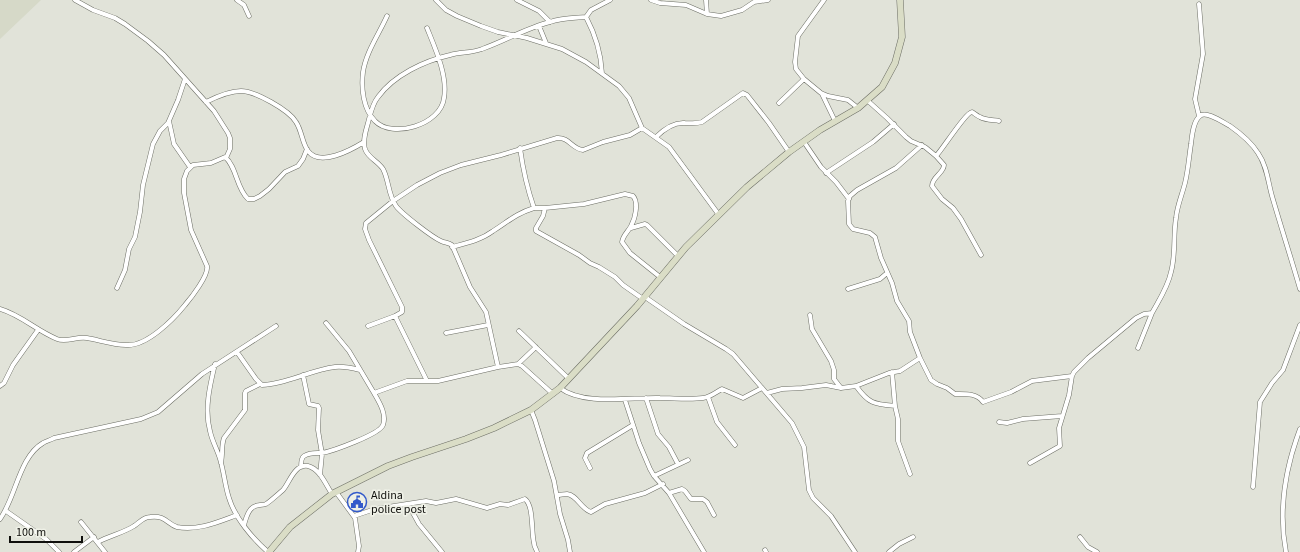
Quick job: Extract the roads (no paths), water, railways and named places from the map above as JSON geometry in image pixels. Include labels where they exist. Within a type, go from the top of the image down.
[{"type":"street","points":[[75,0],[93,10],[115,18],[158,49],[214,111],[230,136],[230,149],[226,158]]},
{"type":"street","points":[[237,0],[244,5],[249,16]]},
{"type":"street","points":[[436,0],[446,10],[469,22],[498,32],[516,35],[562,49],[602,73],[619,86],[626,94],[642,128],[669,147],[719,215]]},
{"type":"street","points":[[517,0],[539,11],[550,22]]},
{"type":"street","points":[[498,368],[486,312],[470,287],[450,243],[440,240],[406,216],[396,206],[382,168],[369,156],[364,142],[370,114],[378,97],[393,81],[419,66],[438,58],[482,50],[550,22],[586,17],[591,10],[610,0]]},
{"type":"street","points":[[651,0],[660,3],[686,5],[707,14],[721,16],[742,10],[754,2],[768,0]]},
{"type":"street","points":[[706,0],[707,14]]},
{"type":"street","points":[[824,0],[800,33],[795,64],[797,71],[821,93],[848,100],[858,108]]},
{"type":"street","points":[[216,364],[211,382],[208,414],[211,435],[221,463],[229,499],[244,525],[257,542],[269,552],[290,527],[334,493],[388,466],[474,437],[494,428],[531,410],[560,388],[644,298],[678,256],[753,182],[789,152],[820,130],[868,101],[884,84],[896,59],[902,33],[900,0]]},
{"type":"street","points":[[1138,348],[1152,313],[1168,284],[1172,271],[1176,239],[1176,214],[1185,183],[1192,136],[1199,116],[1195,99],[1203,54],[1200,4]]},
{"type":"street","points":[[387,16],[365,64],[362,90],[366,106],[375,122],[386,128],[397,129],[416,126],[432,119],[442,107],[445,97],[441,63],[427,28]]},
{"type":"street","points":[[586,17],[598,48],[602,73]]},
{"type":"street","points":[[538,26],[546,43]]},
{"type":"street","points":[[117,288],[125,270],[129,249],[135,237],[143,185],[153,144],[160,131],[166,126],[169,120],[185,79]]},
{"type":"street","points":[[779,103],[804,79]]},
{"type":"street","points":[[206,102],[218,96],[240,91],[268,101],[289,113],[296,122],[307,149],[317,157],[330,157],[351,150],[364,142]]},
{"type":"street","points":[[656,137],[664,130],[677,124],[684,122],[702,122],[740,94],[745,93],[769,123],[789,152]]},
{"type":"street","points":[[821,93],[835,121]]},
{"type":"street","points":[[868,101],[894,124],[909,140],[922,145],[936,156],[944,165],[932,182],[932,186],[942,199],[955,210],[981,256]]},
{"type":"street","points":[[936,156],[969,113],[973,113],[982,118],[999,121]]},
{"type":"street","points":[[1199,116],[1204,114],[1217,118],[1241,134],[1258,152],[1264,164],[1300,289]]},
{"type":"street","points":[[169,120],[174,144],[190,167]]},
{"type":"street","points":[[826,173],[873,142],[894,124]]},
{"type":"street","points":[[368,326],[395,316],[402,311],[402,307],[369,240],[365,227],[366,223],[393,201],[417,185],[461,164],[501,155],[520,148],[560,138],[567,140],[579,150],[582,150],[603,142],[630,136],[642,128]]},
{"type":"street","points":[[804,142],[821,167],[849,199]]},
{"type":"street","points":[[922,145],[896,168],[853,193],[849,199],[848,217],[850,226],[874,235],[898,303],[909,321],[911,335],[929,377],[937,384],[947,388],[955,394],[976,396],[983,402],[1011,392],[1032,381],[1072,376]]},
{"type":"street","points":[[520,148],[523,173],[534,208]]},
{"type":"street","points":[[226,158],[244,194],[248,199],[254,199],[264,193],[285,172],[299,164],[307,149]]},
{"type":"street","points":[[0,309],[17,316],[38,330],[61,340],[85,338],[129,345],[150,337],[161,329],[183,308],[208,269],[191,230],[184,193],[184,178],[190,167],[196,164],[208,163],[223,157],[226,158]]},
{"type":"street","points":[[452,247],[476,241],[494,231],[515,215],[534,208],[584,204],[619,195],[630,195],[635,198],[636,203],[631,228]]},
{"type":"street","points":[[545,208],[536,231],[580,255],[590,264],[599,267],[684,324],[726,348],[740,362],[792,423],[804,447],[807,486],[810,494],[832,516],[854,551],[848,552]]},
{"type":"street","points":[[660,277],[630,253],[622,244],[622,238],[627,231],[631,228],[645,224],[678,256]]},
{"type":"street","points":[[848,289],[880,279],[887,273]]},
{"type":"street","points":[[1030,463],[1060,446],[1059,428],[1074,372],[1136,318],[1144,314],[1152,313]]},
{"type":"street","points":[[810,315],[812,329],[831,362],[834,370],[834,379],[841,388]]},
{"type":"street","points":[[395,316],[427,381]]},
{"type":"street","points":[[301,467],[302,458],[304,455],[347,445],[378,431],[382,428],[384,423],[383,412],[374,393],[349,351],[326,323]]},
{"type":"street","points":[[446,333],[488,325]]},
{"type":"street","points":[[1253,487],[1260,402],[1285,366],[1300,325]]},
{"type":"street","points":[[0,519],[6,511],[25,464],[42,443],[54,438],[141,419],[158,412],[202,374],[276,326]]},
{"type":"street","points":[[0,386],[4,383],[13,365],[38,330]]},
{"type":"street","points":[[519,331],[568,378]]},
{"type":"street","points":[[374,393],[400,382],[414,380],[448,380],[518,364],[536,347]]},
{"type":"street","points":[[237,352],[260,384]]},
{"type":"street","points":[[767,393],[782,389],[828,385],[841,388],[856,386],[892,372],[900,371],[920,358]]},
{"type":"street","points":[[518,364],[553,394]]},
{"type":"street","points":[[221,463],[223,455],[222,443],[224,438],[245,410],[246,391],[260,384],[285,381],[338,366],[360,370]]},
{"type":"street","points":[[892,372],[895,406],[898,419],[898,441],[910,474]]},
{"type":"street","points":[[303,375],[309,405],[318,406],[319,408],[318,430],[322,452],[320,475]]},
{"type":"street","points":[[828,385],[834,379]]},
{"type":"street","points":[[856,386],[871,402],[895,406]]},
{"type":"street","points":[[560,388],[568,393],[594,399],[625,400],[646,398],[699,399],[708,397],[722,389],[743,398],[762,388]]},
{"type":"street","points":[[708,397],[717,422],[735,445]]},
{"type":"street","points":[[646,398],[658,434],[669,447],[678,464]]},
{"type":"street","points":[[625,400],[642,452],[654,476],[663,484],[669,493],[704,552]]},
{"type":"street","points":[[531,410],[557,495],[560,514],[570,552]]},
{"type":"street","points":[[999,422],[1007,423],[1023,419],[1062,416]]},
{"type":"street","points":[[590,468],[585,458],[586,454],[633,425]]},
{"type":"street","points":[[1286,552],[1283,516],[1284,488],[1289,463],[1300,429]]},
{"type":"street","points":[[654,476],[688,460]]},
{"type":"street","points":[[244,525],[248,513],[252,508],[270,501],[283,489],[293,474],[301,467],[310,467],[320,475],[354,516],[357,525],[358,552]]},
{"type":"street","points":[[557,495],[570,495],[586,510],[591,512],[610,502],[645,493],[663,484]]},
{"type":"street","points":[[669,493],[682,489],[691,499],[703,498],[714,515]]},
{"type":"street","points":[[354,516],[374,509],[426,501],[436,503],[456,499],[487,508],[500,504],[508,505],[527,499],[534,543],[537,552]]},
{"type":"street","points":[[408,504],[419,524],[442,552]]},
{"type":"street","points":[[6,511],[46,539],[59,552]]},
{"type":"street","points":[[98,542],[130,528],[149,517],[163,518],[177,527],[193,528],[212,524],[237,515]]},
{"type":"street","points":[[81,522],[105,552]]},
{"type":"street","points":[[74,552],[94,537]]},
{"type":"street","points":[[889,552],[899,544],[912,537]]},
{"type":"street","points":[[1080,537],[1088,547],[1097,552]]},
{"type":"place","name":"Aldina police post","points":[[357,502]]}]
